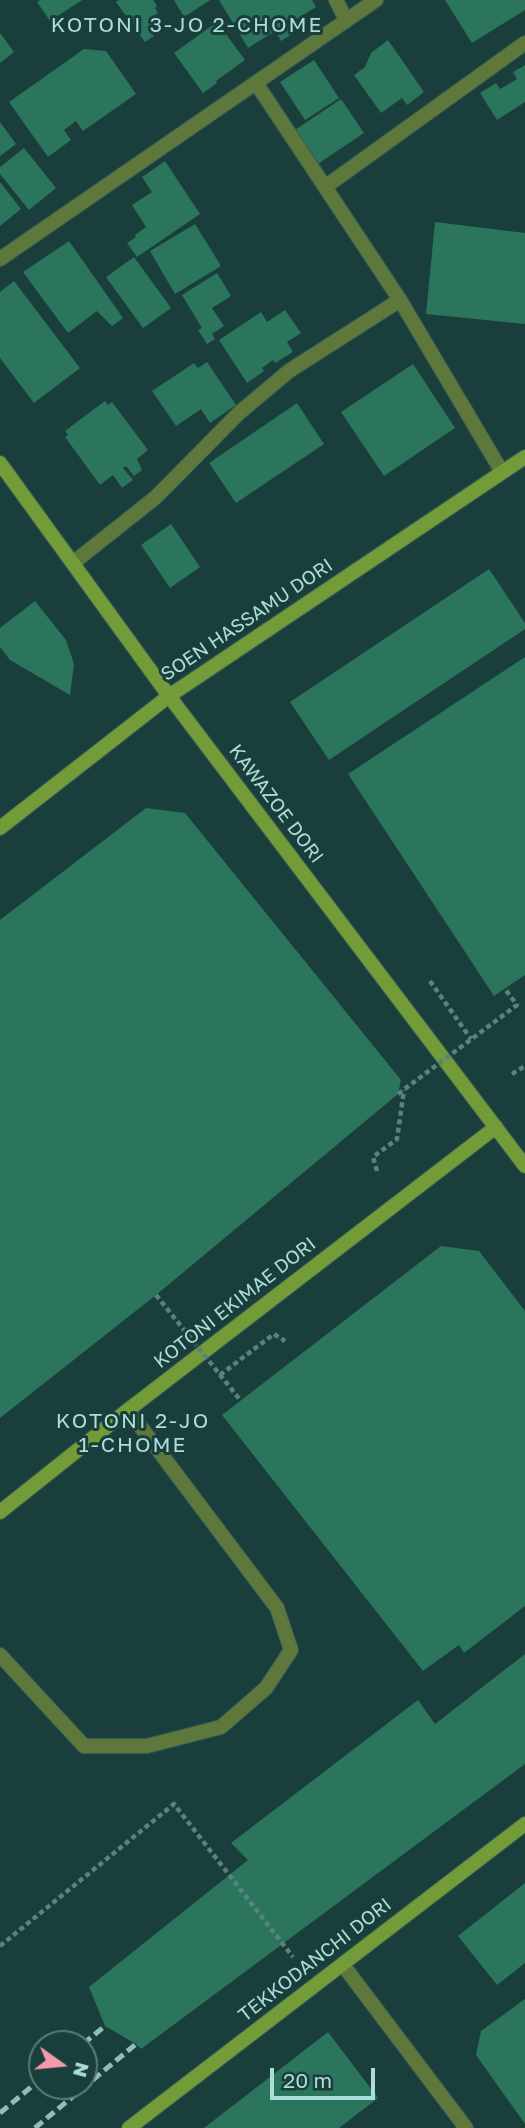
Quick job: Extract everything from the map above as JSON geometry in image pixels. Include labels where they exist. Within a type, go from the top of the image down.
[{"type":"street","points":[[335,0],[346,20]]},
{"type":"street","points":[[0,259],[376,0]]},
{"type":"street","points":[[325,187],[525,43]]},
{"type":"street","points":[[256,83],[400,300],[502,472]]},
{"type":"street","points":[[73,563],[156,497],[239,413],[289,371],[400,300]]},
{"type":"street","name":"SOEN HASSAMU DORI","points":[[0,828],[169,696],[525,457]]},
{"type":"street","name":"KAWAZOE DORI","points":[[0,463],[169,696],[525,1166]]},
{"type":"street","name":"KOTONI EKIMAE DORI","points":[[0,1512],[496,1127]]},
{"type":"street","points":[[0,1655],[84,1746],[147,1746],[221,1727],[266,1688],[291,1650],[277,1608],[128,1410]]},
{"type":"street","name":"TEKKODANCHI DORI","points":[[129,2128],[525,1824]]},
{"type":"street","points":[[343,1965],[466,2128]]},
{"type":"path","points":[[430,981],[471,1039]]},
{"type":"path","points":[[398,1094],[517,1005],[505,989]]},
{"type":"path","points":[[512,1074],[525,1066]]},
{"type":"path","points":[[377,1171],[373,1157],[397,1139],[404,1090]]},
{"type":"path","points":[[156,1295],[241,1401]]},
{"type":"path","points":[[220,1375],[274,1334],[285,1341]]},
{"type":"path","points":[[0,1945],[174,1804],[293,1957]]},
{"type":"building","points":[[82,0],[50,21],[37,2]]},
{"type":"building","points":[[153,0],[158,13],[150,18],[156,26],[150,30],[154,36],[145,42],[116,2]]},
{"type":"building","points":[[174,0],[210,0],[184,17]]},
{"type":"building","points":[[219,0],[312,0],[316,7],[288,24],[294,33],[281,41],[275,31],[248,48]]},
{"type":"building","points":[[445,0],[525,0],[525,10],[472,43]]},
{"type":"building","points":[[217,22],[245,60],[203,93],[174,53]]},
{"type":"building","points":[[0,33],[14,52],[0,63]]},
{"type":"building","points":[[388,40],[424,92],[407,105],[402,98],[381,113],[354,75],[365,67],[371,53]]},
{"type":"building","points":[[84,49],[106,51],[136,94],[83,131],[76,121],[64,130],[71,140],[48,157],[9,102]]},
{"type":"building","points":[[314,60],[339,98],[305,120],[280,82]]},
{"type":"building","points":[[525,65],[525,102],[497,120],[480,93],[496,83],[500,89],[517,79],[513,72]]},
{"type":"building","points":[[341,99],[364,133],[318,164],[295,130]]},
{"type":"building","points":[[0,122],[16,144],[0,156]]},
{"type":"building","points":[[24,148],[56,188],[29,210],[0,174],[0,167]]},
{"type":"building","points":[[165,161],[200,214],[137,257],[127,243],[146,227],[132,205],[152,192],[142,177]]},
{"type":"building","points":[[0,182],[21,209],[0,226]]},
{"type":"building","points":[[435,222],[525,233],[525,324],[426,314]]},
{"type":"building","points":[[195,224],[221,266],[175,294],[150,251]]},
{"type":"building","points":[[69,241],[123,318],[112,326],[97,311],[68,333],[23,272]]},
{"type":"building","points":[[134,257],[171,308],[143,328],[106,277]]},
{"type":"building","points":[[217,273],[231,296],[212,308],[224,326],[212,334],[215,339],[207,344],[198,330],[202,328],[182,295]]},
{"type":"building","points":[[14,281],[80,368],[34,403],[0,358],[0,292]]},
{"type":"building","points":[[285,310],[301,333],[287,342],[293,352],[275,363],[273,360],[262,368],[264,371],[247,383],[219,340],[261,312],[267,322]]},
{"type":"building","points":[[207,362],[236,405],[210,423],[201,409],[176,426],[152,391],[194,363],[198,368]]},
{"type":"building","points":[[413,364],[455,428],[384,476],[341,412]]},
{"type":"building","points":[[105,401],[108,405],[112,402],[148,450],[137,459],[142,470],[134,476],[126,466],[123,468],[133,480],[122,488],[113,475],[100,485],[65,437],[68,435],[65,431]]},
{"type":"building","points":[[297,403],[324,444],[236,503],[209,463]]},
{"type":"building","points":[[171,524],[200,567],[170,588],[141,545]]},
{"type":"building","points":[[489,569],[525,623],[525,629],[329,760],[290,702]]},
{"type":"building","points":[[35,601],[66,640],[74,664],[70,695],[10,660],[0,647],[0,628]]},
{"type":"building","points":[[525,657],[525,975],[494,996],[348,774]]},
{"type":"building","points":[[146,808],[185,813],[401,1080],[398,1094],[156,1295],[0,1418],[0,920]]},
{"type":"building","points":[[441,1246],[479,1251],[525,1311],[525,1606],[464,1653],[459,1645],[423,1671],[222,1415]]},
{"type":"building","points":[[525,1654],[525,1764],[141,2049],[105,2026],[89,1987],[248,1860],[231,1843],[418,1700],[435,1724]]},
{"type":"building","points":[[525,1883],[525,1963],[497,1985],[458,1936]]},
{"type":"building","points":[[525,1999],[525,2124],[476,2055],[481,2031]]},
{"type":"building","points":[[328,2032],[378,2098],[339,2128],[204,2128]]},
{"type":"railway","points":[[98,2032],[105,2026]]},
{"type":"railway","points":[[35,2128],[136,2044]]},
{"type":"railway","points":[[0,2113],[28,2090]]},
{"type":"district","name":"KOTONI 3-JO 2-CHOME","points":[[187,25]]},
{"type":"district","name":"KOTONI 2-JO 1-CHOME","points":[[133,1433]]}]
